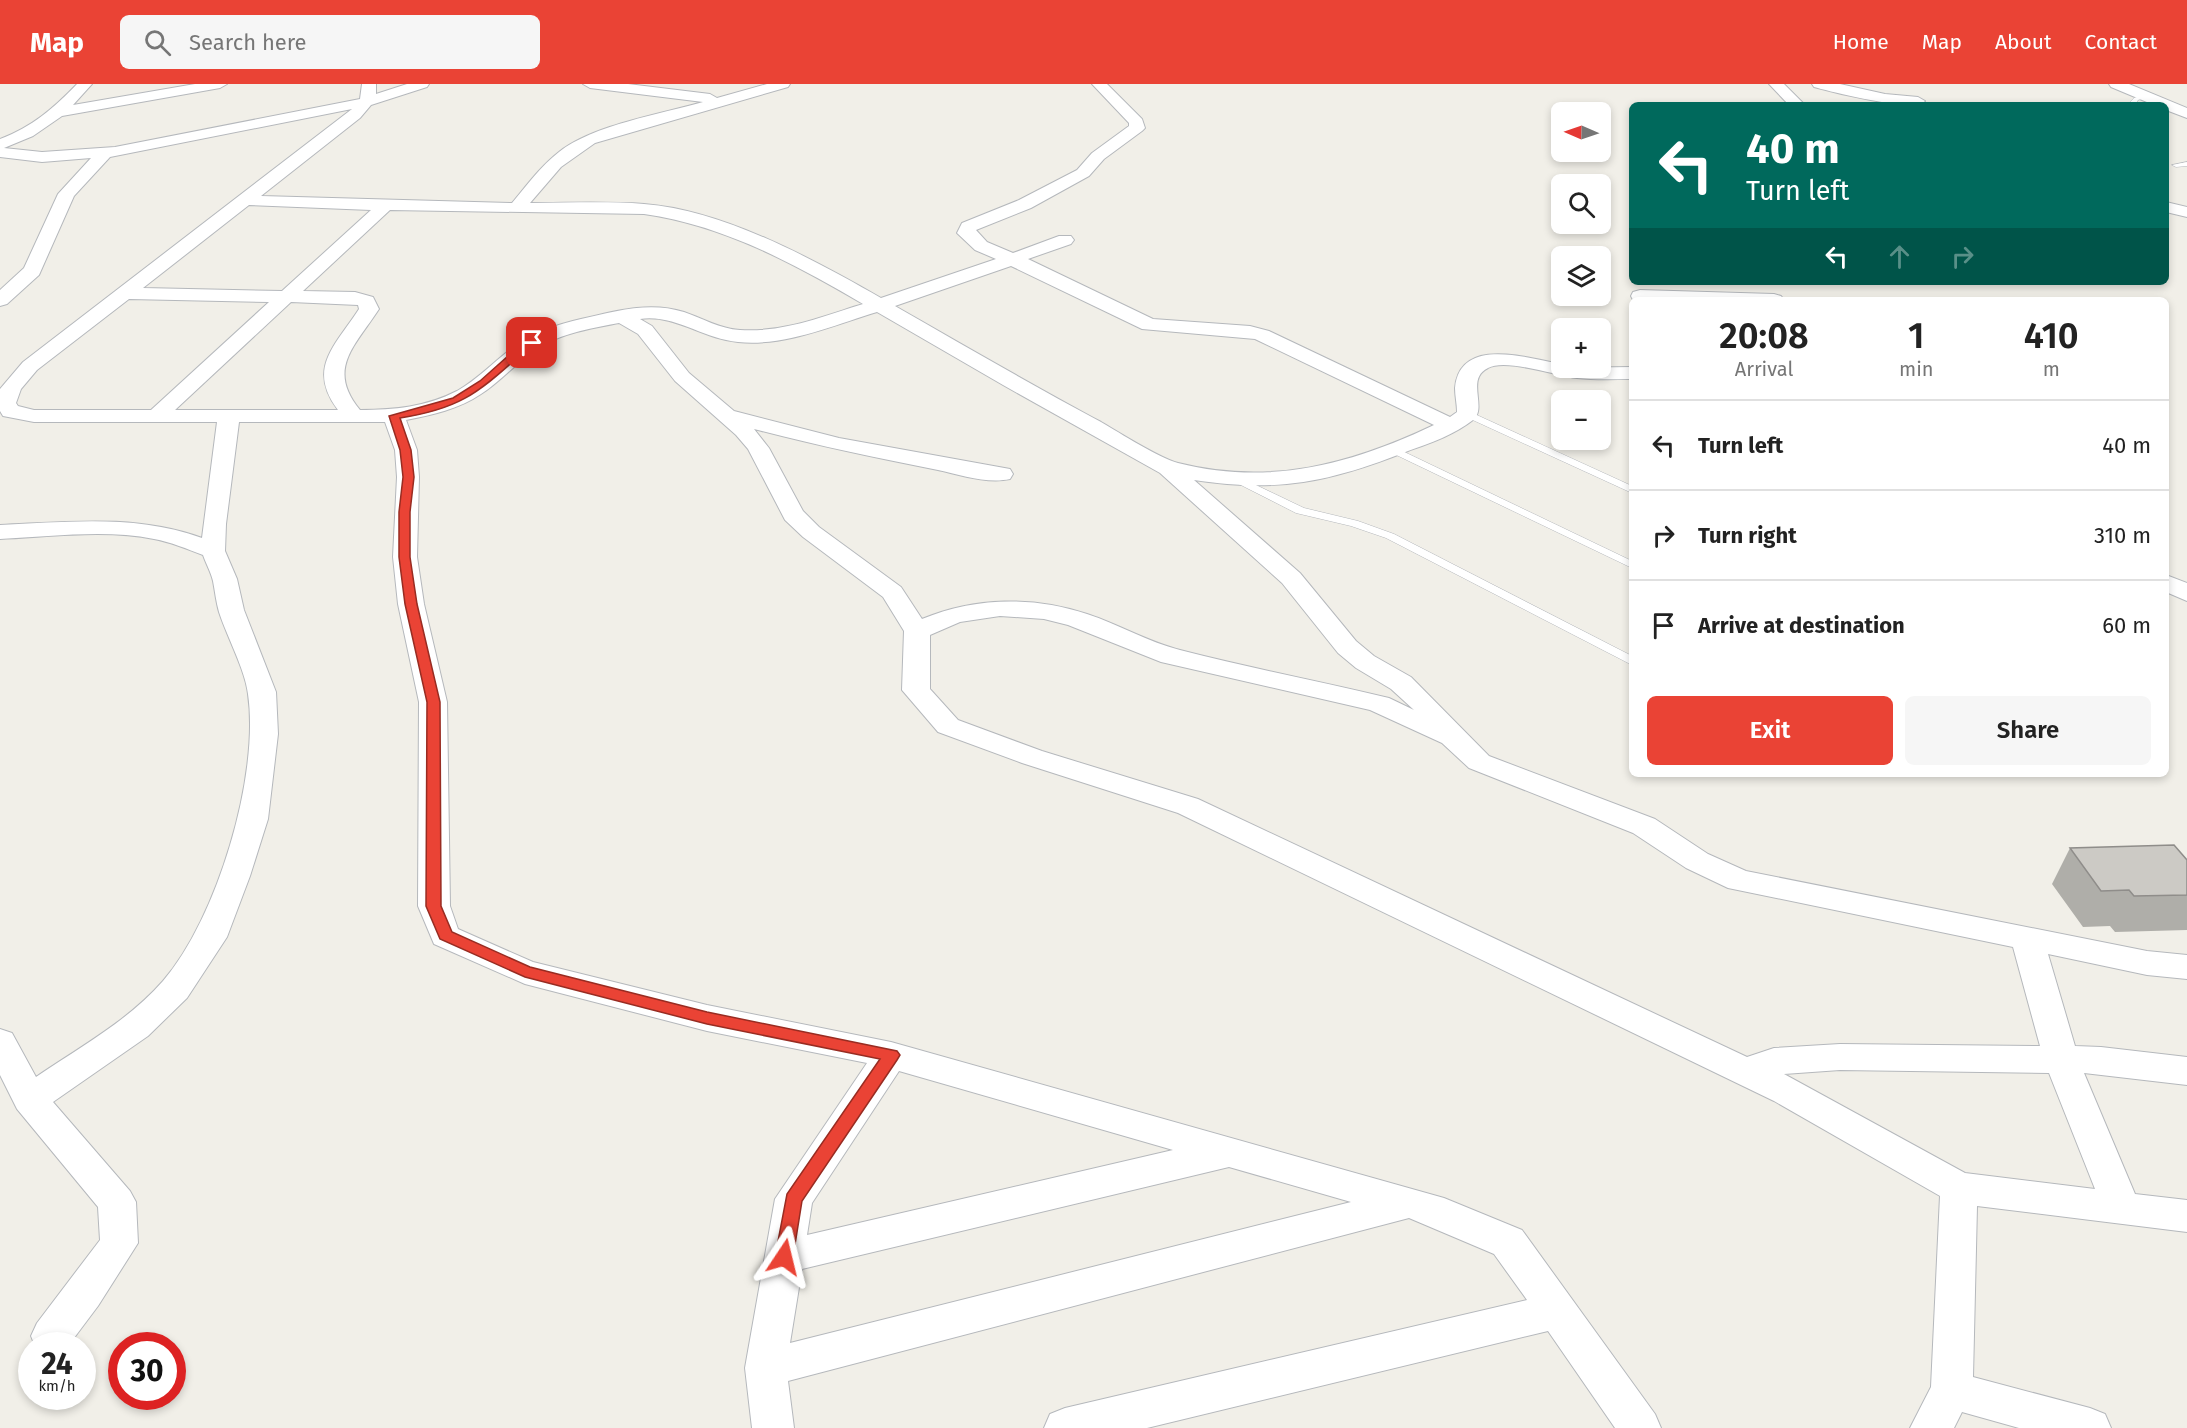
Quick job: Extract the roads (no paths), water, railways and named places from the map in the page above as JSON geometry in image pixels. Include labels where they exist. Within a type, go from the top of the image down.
[{"type":"street","points":[[59,126],[85,84]]},
{"type":"street","points":[[0,144],[59,126],[220,84]]},
{"type":"street","points":[[0,152],[24,156],[106,153],[368,93],[422,84]]},
{"type":"street","points":[[590,84],[725,100]]},
{"type":"street","points":[[518,208],[561,156],[578,144],[605,134],[783,84]]},
{"type":"street","points":[[1098,84],[1132,116],[1137,122],[1137,128],[1098,156],[1083,173],[1025,204],[968,227],[966,233],[969,238],[981,246],[1149,324],[1250,332],[1262,335],[1460,420]]},
{"type":"street","points":[[1776,84],[1794,102]]},
{"type":"street","points":[[1819,84],[1912,102]]},
{"type":"street","points":[[1906,84],[1918,102]]},
{"type":"street","points":[[2116,84],[2160,102]]},
{"type":"street","points":[[368,93],[326,138],[30,366],[10,387],[6,404],[11,411],[34,416],[155,417],[394,416],[425,411],[456,400],[483,383],[521,350],[543,337],[578,326],[639,311],[656,310],[675,314],[715,330],[754,338],[780,333],[879,305],[1065,240]]},
{"type":"street","points":[[2169,106],[2187,113]]},
{"type":"street","points":[[59,126],[78,150],[77,155]]},
{"type":"street","points":[[0,300],[32,271],[66,194],[106,153]]},
{"type":"street","points":[[243,200],[518,208],[644,209],[688,218],[751,238],[879,305],[1010,381],[1168,468],[1291,578],[1347,647],[1365,662],[1407,688],[1479,762],[1644,826],[1697,861],[1739,880],[2147,963],[2187,967]]},
{"type":"street","points":[[155,417],[386,205]]},
{"type":"street","points":[[2169,208],[2187,212]]},
{"type":"street","points":[[123,293],[355,298],[366,301],[369,309],[335,364],[333,381],[339,396],[354,416]]},
{"type":"street","points":[[1640,296],[1674,297]]},
{"type":"street","points":[[622,317],[645,330],[682,378],[730,416],[758,448],[794,515],[811,532],[892,592],[916,631],[915,690],[948,726],[1032,757],[1188,806],[1786,1091],[1959,1188],[2187,1215]]},
{"type":"street","points":[[1460,420],[1467,378],[1474,366],[1484,360],[1511,360],[1551,368]]},
{"type":"street","points":[[1611,373],[1629,373]]},
{"type":"street","points":[[1591,378],[1629,392]]},
{"type":"street","points":[[394,416],[406,450],[408,477],[405,557],[409,592],[433,702],[434,906],[445,936],[525,972],[707,1018],[891,1055],[1431,1209],[1508,1242],[1640,1428]]},
{"type":"street","points":[[730,416],[838,444],[1002,474]]},
{"type":"street","points":[[30,1099],[136,1027],[175,989],[211,937],[235,876],[252,819],[264,734],[262,692],[231,610],[225,579],[213,551],[213,524],[230,417]]},
{"type":"street","points":[[1168,468],[1197,474],[1260,478],[1314,476],[1394,450],[1460,420]]},
{"type":"street","points":[[0,532],[113,529],[151,531],[213,551]]},
{"type":"street","points":[[2169,584],[2187,593]]},
{"type":"street","points":[[916,631],[954,615],[1000,608],[1044,611],[1077,619],[1170,656],[1379,704],[1407,716],[1430,730],[1454,738]]},
{"type":"street","points":[[2027,938],[2061,1059],[2122,1208]]},
{"type":"street","points":[[0,1042],[30,1099],[117,1202],[119,1243],[54,1332]]},
{"type":"street","points":[[773,1428],[766,1368],[794,1199],[891,1055]]},
{"type":"street","points":[[1745,1071],[1774,1061],[1840,1057],[2101,1060],[2187,1071]]},
{"type":"street","points":[[784,1257],[1230,1151]]},
{"type":"street","points":[[1931,1428],[1952,1390],[1959,1188]]},
{"type":"street","points":[[766,1368],[1410,1203]]},
{"type":"street","points":[[1065,1428],[1557,1311]]},
{"type":"street","points":[[1952,1390],[2090,1428]]},
{"type":"lane","points":[[2134,102],[2146,96]]},
{"type":"lane","points":[[2176,165],[2187,164]]},
{"type":"lane","points":[[1460,420],[1629,489]]},
{"type":"lane","points":[[1394,450],[1629,564]]},
{"type":"lane","points":[[1231,476],[1300,511],[1354,522],[1390,536],[1629,659]]}]
